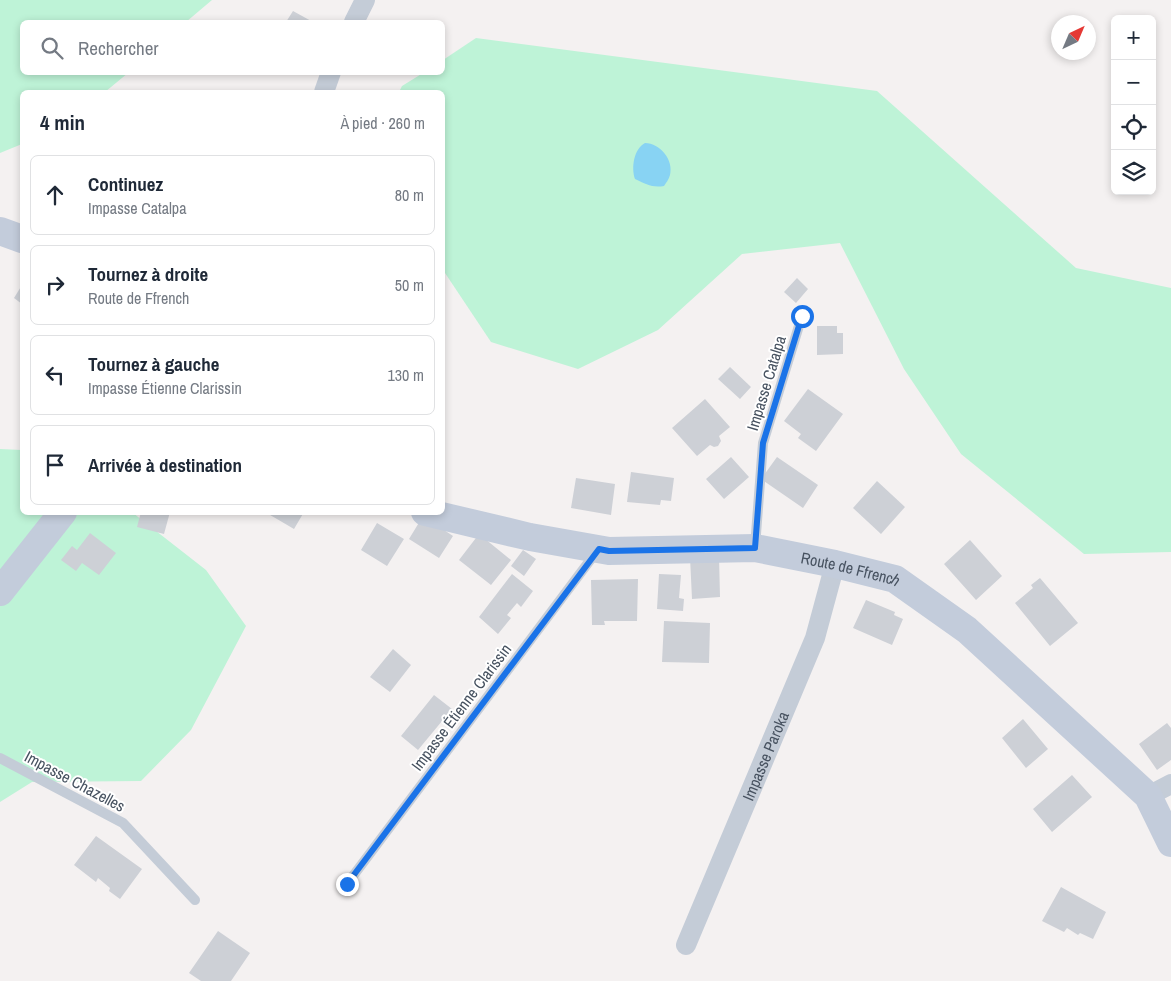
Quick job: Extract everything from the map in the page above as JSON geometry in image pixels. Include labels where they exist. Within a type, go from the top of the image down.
[{"type":"main road","points":[[0,231],[20,238]]},
{"type":"main road","points":[[0,592],[61,515]]},
{"type":"main road","name":"Route de Ffrench","points":[[438,515],[530,537],[609,551],[755,548],[835,564],[895,579],[967,630],[1159,790],[1171,843]]},
{"type":"street","points":[[355,20],[366,0]]},
{"type":"street","points":[[325,90],[330,75]]},
{"type":"street","name":"Impasse Paroka","points":[[686,945],[815,638],[835,564]]},
{"type":"lane","name":"Impasse Catalpa","points":[[755,548],[763,443],[802,316]]},
{"type":"lane","name":"Impasse Étienne Clarissin","points":[[347,884],[599,549]]},
{"type":"lane","name":"Impasse Chazelles","points":[[0,758],[123,822],[195,900]]},
{"type":"green space","points":[[0,0],[212,0],[188,20],[20,20],[20,75],[126,75],[107,90],[20,90],[20,145],[0,153]]},
{"type":"green space","points":[[476,38],[877,91],[1076,268],[1171,288],[1171,552],[1084,554],[961,454],[904,369],[840,243],[742,254],[658,330],[578,369],[491,342],[445,273],[445,90],[400,90],[402,86],[420,75],[445,75],[445,59]]},
{"type":"green space","points":[[0,449],[20,450],[20,515],[136,515],[206,570],[246,626],[191,730],[141,781],[32,782],[0,802]]},
{"type":"water","points":[[645,143],[661,149],[668,158],[671,169],[664,186],[652,186],[635,179],[634,159],[638,149]]},
{"type":"building","points":[[293,11],[309,20],[287,20]]},
{"type":"building","points":[[797,278],[808,289],[796,303],[784,292]]},
{"type":"building","points":[[20,288],[20,302],[14,298]]},
{"type":"building","points":[[817,326],[837,326],[837,333],[843,333],[843,354],[817,355]]},
{"type":"building","points":[[730,367],[751,387],[740,399],[718,379]]},
{"type":"building","points":[[808,389],[843,414],[816,451],[798,438],[801,434],[784,421]]},
{"type":"building","points":[[705,399],[730,427],[719,436],[721,441],[718,446],[710,445],[697,456],[672,428]]},
{"type":"building","points":[[731,457],[749,477],[724,499],[706,479]]},
{"type":"building","points":[[777,457],[818,485],[803,508],[761,479]]},
{"type":"building","points":[[631,472],[674,478],[671,501],[661,500],[660,505],[627,502]]},
{"type":"building","points":[[576,478],[615,484],[611,515],[571,508]]},
{"type":"building","points":[[877,481],[905,507],[881,534],[853,508]]},
{"type":"building","points":[[140,515],[169,515],[164,534],[137,527]]},
{"type":"building","points":[[270,515],[302,515],[294,529]]},
{"type":"building","points":[[423,516],[453,536],[439,558],[409,539]]},
{"type":"building","points":[[377,523],[404,539],[387,566],[361,550]]},
{"type":"building","points":[[90,533],[116,553],[99,575],[82,563],[76,571],[61,560],[72,546],[77,550]]},
{"type":"building","points":[[479,534],[511,560],[491,585],[459,560]]},
{"type":"building","points":[[970,540],[1002,576],[976,600],[944,564]]},
{"type":"building","points":[[523,550],[536,559],[524,576],[511,566]]},
{"type":"building","points":[[719,556],[720,597],[692,599],[690,557]]},
{"type":"building","points":[[512,574],[533,591],[521,607],[517,603],[507,615],[511,618],[498,634],[479,617]]},
{"type":"building","points":[[659,574],[681,575],[679,598],[684,599],[683,611],[657,609]]},
{"type":"building","points":[[1040,578],[1078,623],[1050,646],[1015,603],[1033,588],[1031,585]]},
{"type":"building","points":[[638,579],[637,621],[604,621],[605,625],[592,625],[591,580]]},
{"type":"building","points":[[866,600],[895,612],[894,615],[903,619],[892,645],[853,628]]},
{"type":"building","points":[[664,621],[710,623],[709,663],[662,662]]},
{"type":"building","points":[[393,649],[411,665],[390,692],[370,677]]},
{"type":"building","points":[[434,695],[452,709],[418,750],[401,736]]},
{"type":"building","points":[[1023,719],[1048,749],[1026,768],[1002,738]]},
{"type":"building","points":[[1167,723],[1171,728],[1171,760],[1157,770],[1139,744]]},
{"type":"building","points":[[1072,775],[1092,797],[1052,832],[1033,809]]},
{"type":"building","points":[[96,836],[142,869],[120,899],[109,891],[110,888],[98,878],[96,882],[74,865]]},
{"type":"building","points":[[1061,887],[1106,912],[1093,939],[1080,933],[1078,935],[1067,928],[1064,932],[1042,921]]},
{"type":"building","points":[[218,931],[250,953],[231,981],[201,981],[189,973]]},
{"type":"route","points":[[347,884],[599,549],[609,551],[755,548],[763,443],[802,316]]}]
